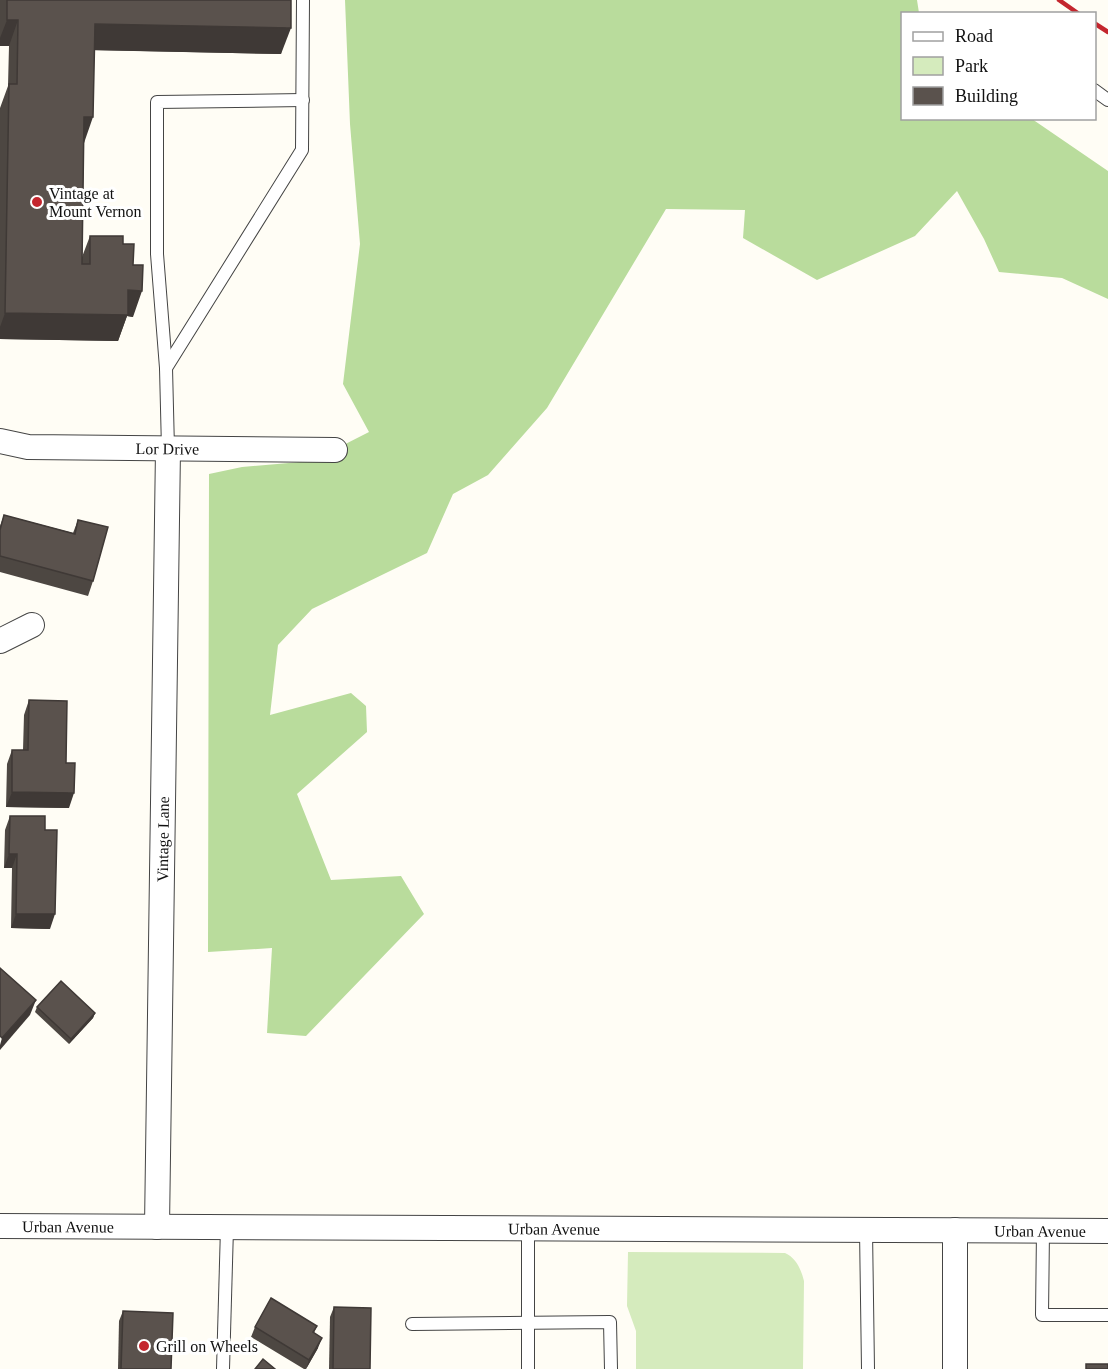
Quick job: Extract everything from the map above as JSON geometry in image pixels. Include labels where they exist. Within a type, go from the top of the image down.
[{"type":"street","name":"Lor Drive","points":[[0,441],[28,447],[335,450]]},
{"type":"street","name":"Vintage Lane","points":[[158,1227],[168,449]]},
{"type":"street","points":[[0,641],[32,625]]},
{"type":"street","name":"Urban Avenue","points":[[0,1226],[1108,1231]]},
{"type":"street","points":[[955,1230],[955,1369]]},
{"type":"lane","points":[[166,368],[302,150],[303,0]]},
{"type":"lane","points":[[1096,91],[1108,100]]},
{"type":"lane","points":[[168,449],[166,368],[157,254],[157,102],[303,100]]},
{"type":"lane","points":[[223,1369],[226,1228]]},
{"type":"lane","points":[[528,1229],[528,1369]]},
{"type":"lane","points":[[866,1230],[868,1369]]},
{"type":"lane","points":[[1043,1231],[1042,1315],[1108,1315]]},
{"type":"lane","points":[[412,1324],[610,1322],[611,1369]]},
{"type":"green space","points":[[345,0],[917,0],[919,12],[901,12],[901,120],[1033,120],[1108,171],[1108,299],[1062,278],[999,272],[984,239],[957,191],[915,236],[817,280],[743,238],[745,210],[666,209],[547,408],[488,475],[453,494],[427,553],[312,609],[278,645],[270,715],[351,693],[366,706],[367,732],[297,794],[331,880],[401,876],[424,914],[306,1036],[267,1033],[272,948],[208,952],[209,474],[242,467],[312,461],[369,432],[343,384],[360,244],[350,124]]},
{"type":"green space","points":[[628,1252],[785,1253],[789,1255],[798,1264],[804,1281],[803,1369],[636,1369],[636,1331],[627,1306]]},
{"type":"building","name":"Vintage at Mount Vernon","points":[[7,0],[291,0],[291,28],[95,24],[93,117],[84,117],[82,264],[90,264],[90,236],[123,236],[123,244],[134,244],[133,265],[143,265],[142,291],[128,290],[128,315],[5,313],[9,84],[17,84],[18,20],[7,20]]},
{"type":"building","points":[[4,515],[75,534],[78,520],[108,527],[93,581],[0,556],[0,530]]},
{"type":"building","points":[[29,700],[67,701],[66,763],[75,763],[74,793],[12,792],[12,750],[28,750]]},
{"type":"building","points":[[10,816],[45,816],[45,830],[57,830],[55,914],[16,914],[17,854],[9,854]]},
{"type":"building","points":[[0,968],[36,1000],[2,1038],[0,1036]]},
{"type":"building","points":[[61,981],[95,1013],[71,1039],[37,1007]]},
{"type":"building","points":[[271,1298],[317,1326],[313,1332],[322,1338],[309,1360],[255,1327]]},
{"type":"building","points":[[334,1307],[371,1308],[370,1369],[333,1369]]},
{"type":"building","name":"Grill on Wheels","points":[[123,1311],[173,1313],[171,1369],[121,1369]]},
{"type":"building","points":[[263,1359],[275,1369],[255,1369]]},
{"type":"building","points":[[1086,1364],[1108,1364],[1108,1369],[1086,1369]]},
{"type":"railway","points":[[1059,0],[1076,12]]},
{"type":"railway","points":[[1096,24],[1108,32]]},
{"type":"place","name":"Vintage at Mount Vernon","points":[[37,202]]},
{"type":"place","name":"Grill on Wheels","points":[[144,1346]]}]
